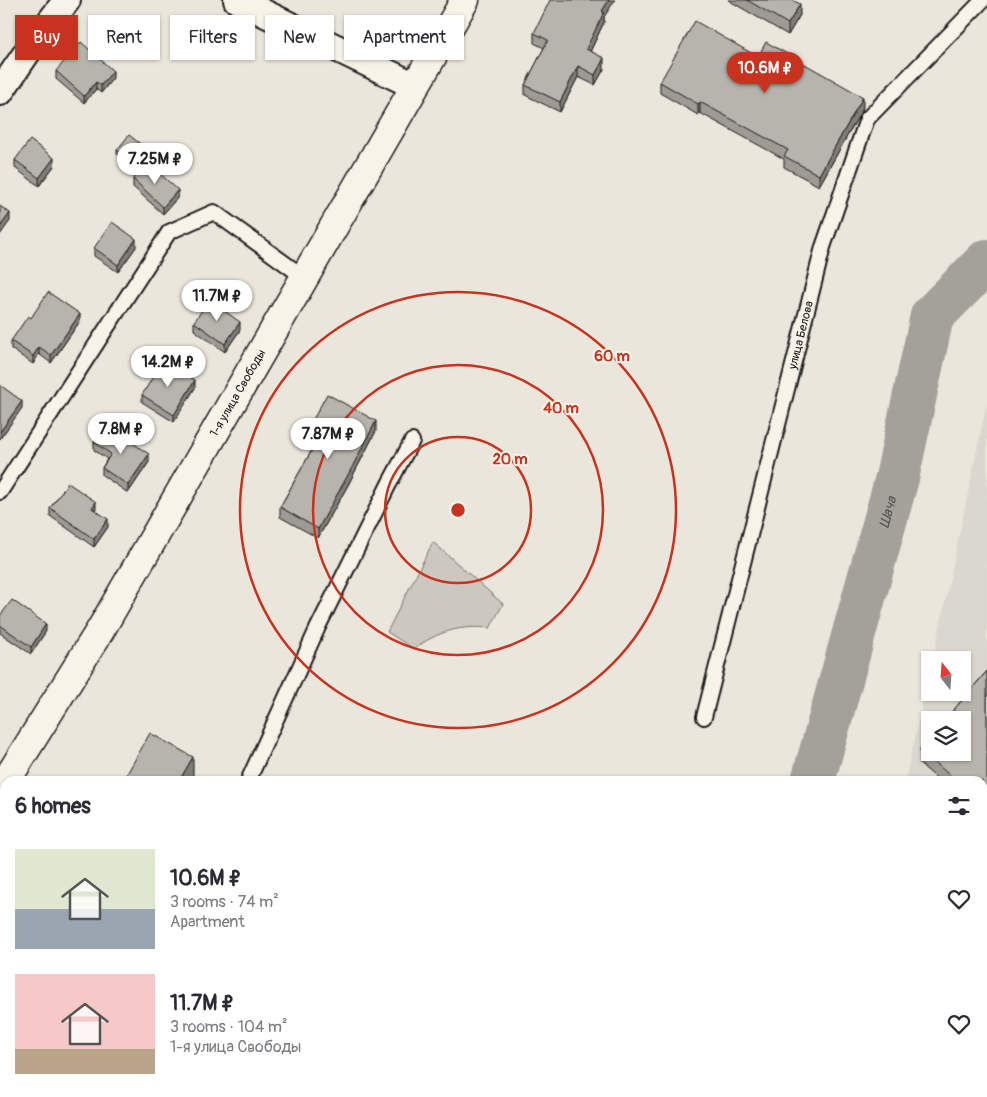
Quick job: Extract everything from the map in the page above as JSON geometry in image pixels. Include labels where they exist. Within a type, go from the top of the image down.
[{"type":"street","points":[[0,92],[30,48],[67,0]]},
{"type":"street","points":[[237,0],[415,86]]},
{"type":"street","name":"1-я улица Свободы","points":[[9,776],[101,629],[466,0]]},
{"type":"lane","name":"улица Белова","points":[[704,717],[822,247],[867,119],[983,0]]},
{"type":"lane","points":[[0,492],[169,232],[214,212],[304,278]]},
{"type":"lane","points":[[250,776],[318,628],[412,441]]},
{"type":"shaded area","points":[[987,402],[987,776],[906,776],[921,711],[921,761],[971,761],[971,711],[921,711],[923,701],[971,701],[971,651],[935,651]]},
{"type":"shaded area","points":[[433,542],[503,604],[490,628],[469,627],[450,631],[432,638],[414,649],[387,632]]},
{"type":"building","points":[[550,0],[609,0],[602,11],[604,12],[586,49],[604,58],[595,75],[578,66],[560,102],[525,85],[548,40],[534,33]]},
{"type":"building","points":[[747,0],[792,0],[800,4],[788,24]]},
{"type":"building","points":[[695,21],[758,57],[766,42],[863,97],[819,175],[784,156],[788,150],[700,102],[698,104],[660,82]]},
{"type":"building","points":[[81,42],[88,48],[88,60],[101,60],[113,71],[101,85],[96,82],[84,96],[56,71],[65,60],[78,60],[78,45]]},
{"type":"building","points":[[129,135],[148,150],[136,165],[117,150]]},
{"type":"building","points":[[30,140],[54,158],[39,178],[15,160]]},
{"type":"building","points":[[147,162],[178,190],[163,207],[133,179]]},
{"type":"building","points":[[0,206],[10,213],[0,227]]},
{"type":"building","points":[[112,222],[136,239],[118,265],[94,248]]},
{"type":"building","points":[[48,292],[80,314],[51,355],[39,347],[33,356],[11,341],[28,316],[31,318]]},
{"type":"building","points":[[209,300],[240,322],[225,344],[194,322]]},
{"type":"building","points":[[163,360],[195,380],[174,415],[142,395]]},
{"type":"building","points":[[0,385],[22,401],[0,432]]},
{"type":"building","points":[[327,394],[376,421],[318,529],[280,507],[321,434],[309,427]]},
{"type":"building","points":[[105,425],[149,454],[128,485],[102,468],[111,454],[94,442]]},
{"type":"building","points":[[68,483],[96,502],[92,508],[108,519],[94,539],[50,508]]},
{"type":"building","points":[[12,600],[46,624],[31,647],[0,625],[0,616]]},
{"type":"building","points":[[987,671],[987,776],[950,776],[934,761],[971,761],[971,711],[953,711],[961,701],[971,701],[971,690]]},
{"type":"building","points":[[150,733],[193,757],[182,776],[126,776]]},
{"type":"waterway","name":"Шача","points":[[814,776],[897,478],[932,316],[987,261]]}]
